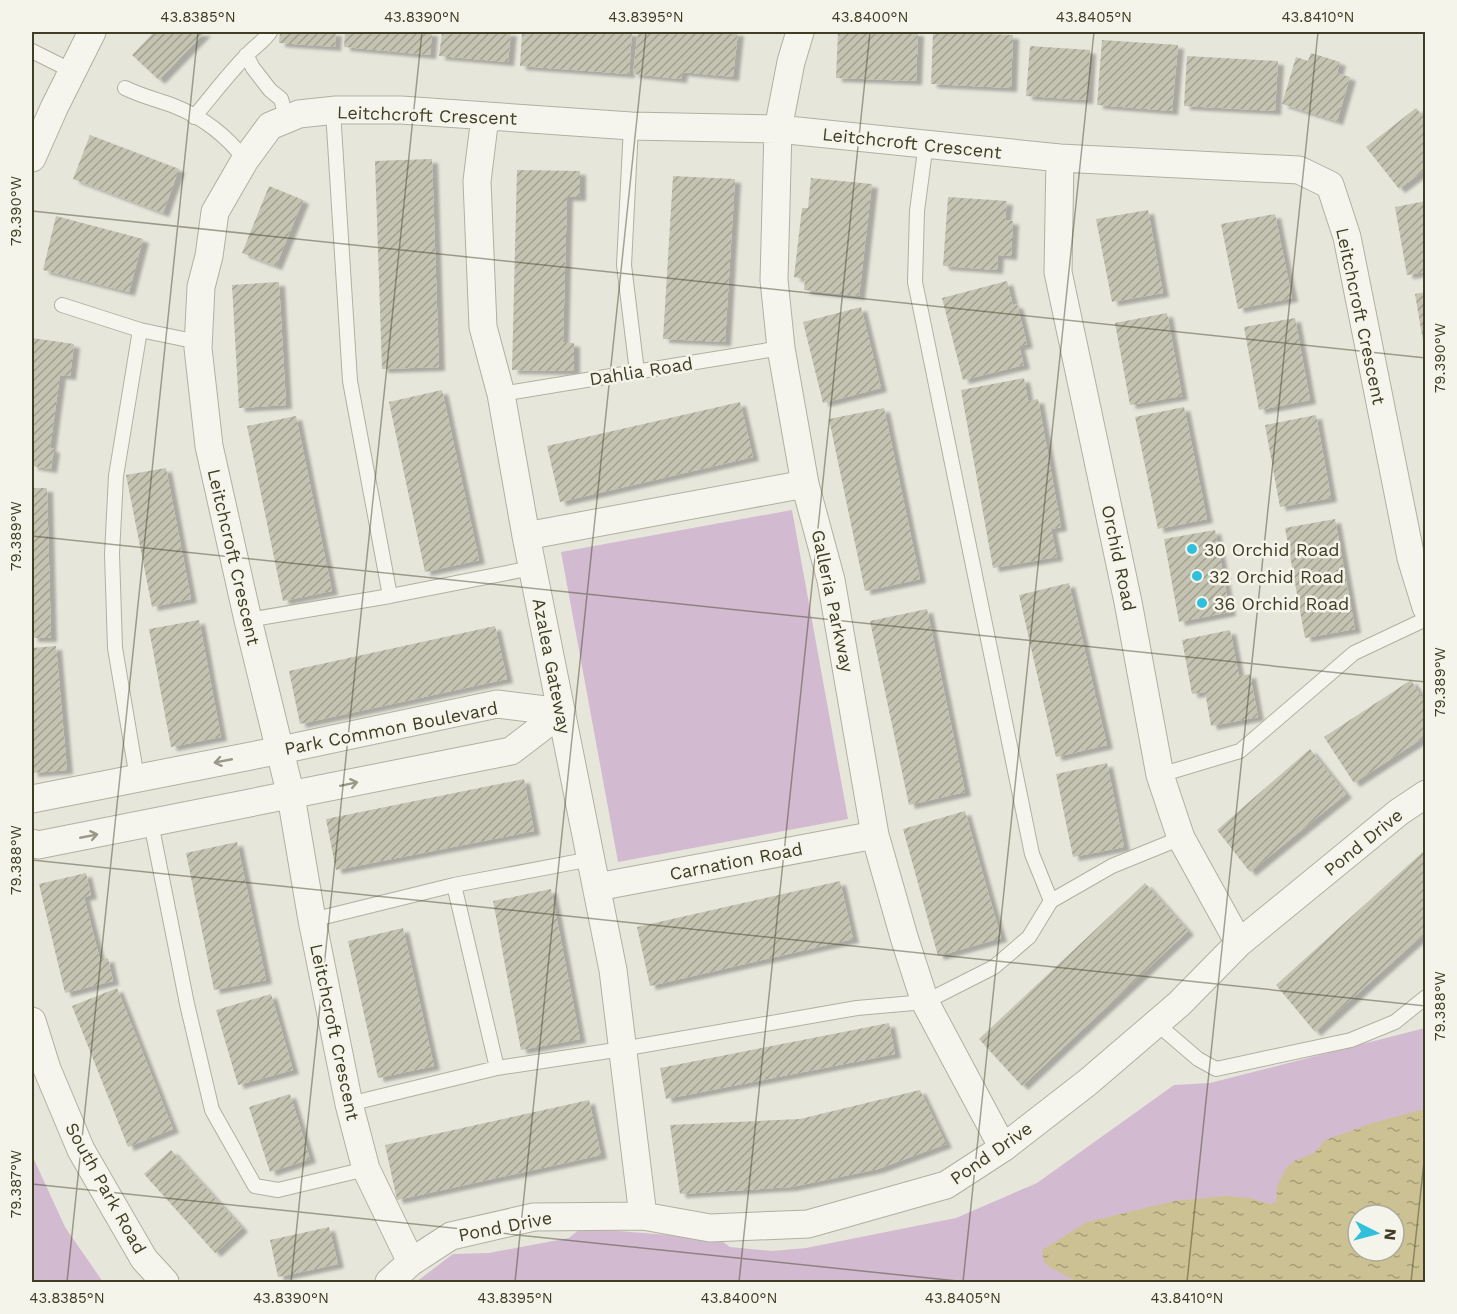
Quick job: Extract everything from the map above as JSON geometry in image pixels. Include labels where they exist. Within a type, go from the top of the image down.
[{"type":"street","points":[[32,158],[92,32]]},
{"type":"street","name":"Galleria Parkway","points":[[800,32],[791,62],[778,129],[774,280],[782,348],[805,484],[831,580],[875,835],[925,1002],[1003,1148]]},
{"type":"street","name":"Leitchcroft Crescent","points":[[411,1262],[366,1169],[349,1104],[312,920],[291,796],[209,446],[198,342],[201,287],[209,256],[215,212],[245,160],[270,126],[299,114],[401,110],[631,126],[778,129],[1060,158],[1299,170],[1330,185],[1347,237],[1411,558],[1425,607]]},
{"type":"street","name":"Azalea Gateway","points":[[485,117],[477,181],[483,327],[501,394],[532,568],[613,970],[643,1216]]},
{"type":"street","name":"Orchid Road","points":[[1060,158],[1058,272],[1128,602],[1160,775],[1181,838],[1239,943]]},
{"type":"street","points":[[526,536],[805,484]]},
{"type":"street","name":"Park Common Boulevard","points":[[32,799],[281,750],[497,704],[562,712]]},
{"type":"street","points":[[32,843],[38,845],[151,824],[511,751],[562,712]]},
{"type":"street","name":"Pond Drive","points":[[389,1282],[411,1262],[451,1236],[534,1217],[643,1216],[710,1228],[808,1224],[946,1185],[1003,1148],[1088,1082],[1179,1004],[1239,943],[1399,812],[1425,794]]},
{"type":"street","name":"Carnation Road","points":[[597,887],[875,835]]},
{"type":"street","name":"South Park Road","points":[[32,1021],[47,1069],[81,1150],[144,1259],[165,1282]]},
{"type":"lane","points":[[194,117],[213,91],[246,55],[264,41],[270,32]]},
{"type":"lane","points":[[32,51],[72,71]]},
{"type":"lane","points":[[246,55],[270,90],[281,99],[286,120]]},
{"type":"lane","points":[[125,88],[175,106],[213,127],[235,146],[245,160]]},
{"type":"lane","points":[[333,111],[350,381],[390,596]]},
{"type":"lane","points":[[631,126],[624,265],[637,372]]},
{"type":"lane","points":[[926,144],[917,211],[915,282],[1032,854],[1051,901]]},
{"type":"lane","points":[[62,305],[140,330],[198,342]]},
{"type":"lane","points":[[137,778],[116,648],[112,554],[116,476],[140,330]]},
{"type":"lane","name":"Dahlia Road","points":[[501,394],[782,348]]},
{"type":"lane","points":[[248,620],[390,596],[532,568]]},
{"type":"lane","points":[[1160,775],[1240,751],[1354,653],[1425,619]]},
{"type":"lane","points":[[151,824],[187,1004],[213,1110],[255,1186],[278,1190],[366,1169]]},
{"type":"lane","points":[[349,1104],[497,1068],[622,1049],[857,1008],[925,1002],[994,967],[1029,936],[1051,901],[1112,866],[1181,838]]},
{"type":"lane","points":[[312,920],[453,885],[591,859]]},
{"type":"lane","points":[[453,885],[497,1068]]},
{"type":"lane","points":[[1156,1023],[1198,1059],[1216,1069],[1351,1040],[1395,1022],[1425,997]]},
{"type":"shaded area","points":[[792,510],[848,819],[618,862],[561,552]]},
{"type":"shaded area","points":[[1425,1028],[1425,1282],[416,1282],[453,1254],[489,1253],[569,1238],[581,1228],[719,1239],[730,1247],[772,1251],[806,1248],[956,1218],[1037,1183],[1174,1085],[1210,1083]]},
{"type":"shaded area","points":[[32,1155],[65,1227],[103,1282],[32,1282]]},
{"type":"water","points":[[1425,1109],[1425,1282],[1078,1282],[1049,1267],[1044,1261],[1042,1250],[1087,1222],[1174,1201],[1226,1196],[1250,1198],[1270,1204],[1276,1202],[1277,1186],[1286,1168],[1294,1161],[1314,1153],[1325,1140],[1372,1123]]},
{"type":"building","points":[[154,32],[205,32],[159,80],[132,55]]},
{"type":"building","points":[[280,32],[336,32],[335,47],[279,43]]},
{"type":"building","points":[[345,32],[432,32],[430,55],[344,47]]},
{"type":"building","points":[[442,32],[511,32],[508,62],[439,56]]},
{"type":"building","points":[[522,32],[632,32],[629,74],[520,66]]},
{"type":"building","points":[[638,32],[738,32],[733,77],[682,72],[681,79],[633,74]]},
{"type":"building","points":[[838,32],[918,32],[916,81],[836,78]]},
{"type":"building","points":[[933,32],[1013,35],[1011,88],[931,84]]},
{"type":"building","points":[[1102,40],[1178,45],[1172,111],[1097,105]]},
{"type":"building","points":[[1030,46],[1090,50],[1087,100],[1026,96]]},
{"type":"building","points":[[1311,53],[1340,62],[1337,73],[1350,77],[1337,121],[1282,104],[1296,57],[1308,61]]},
{"type":"building","points":[[1187,56],[1278,61],[1275,111],[1184,106]]},
{"type":"building","points":[[1416,108],[1426,120],[1426,169],[1399,189],[1366,147]]},
{"type":"building","points":[[90,135],[179,169],[163,213],[73,179]]},
{"type":"building","points":[[432,159],[439,367],[382,369],[375,161]]},
{"type":"building","points":[[517,170],[580,171],[580,197],[567,197],[563,342],[574,343],[574,371],[512,370]]},
{"type":"building","points":[[673,176],[735,179],[725,342],[663,339]]},
{"type":"building","points":[[811,178],[872,184],[859,296],[804,290],[805,279],[794,277],[802,208],[808,208]]},
{"type":"building","points":[[269,186],[303,200],[276,266],[242,253]]},
{"type":"building","points":[[948,197],[1007,201],[1005,220],[1013,221],[1011,256],[998,255],[997,270],[943,266]]},
{"type":"building","points":[[1426,201],[1426,272],[1407,275],[1395,207]]},
{"type":"building","points":[[1148,210],[1163,293],[1112,302],[1096,219]]},
{"type":"building","points":[[1275,214],[1292,298],[1238,309],[1221,224]]},
{"type":"building","points":[[56,216],[143,239],[129,292],[43,270]]},
{"type":"building","points":[[1007,281],[1013,305],[1017,304],[1027,344],[1019,346],[1024,365],[963,380],[942,298]]},
{"type":"building","points":[[279,282],[286,405],[239,408],[232,285]]},
{"type":"building","points":[[1426,292],[1426,347],[1424,347],[1415,294]]},
{"type":"building","points":[[861,307],[881,388],[823,403],[803,322]]},
{"type":"building","points":[[1167,313],[1182,396],[1130,405],[1115,323]]},
{"type":"building","points":[[1295,318],[1310,400],[1259,410],[1244,327]]},
{"type":"building","points":[[32,338],[74,344],[70,376],[60,375],[50,448],[54,449],[51,469],[32,466]]},
{"type":"building","points":[[1024,378],[1028,401],[1038,399],[1061,527],[1051,529],[1057,557],[993,568],[961,390]]},
{"type":"building","points":[[442,390],[479,560],[425,572],[389,402]]},
{"type":"building","points":[[740,402],[753,457],[560,502],[547,446]]},
{"type":"building","points":[[1184,407],[1207,519],[1158,529],[1135,417]]},
{"type":"building","points":[[884,408],[920,579],[865,591],[829,419]]},
{"type":"building","points":[[1316,415],[1331,498],[1280,507],[1265,425]]},
{"type":"building","points":[[296,416],[332,591],[283,601],[247,426]]},
{"type":"building","points":[[166,468],[191,599],[152,607],[126,475]]},
{"type":"building","points":[[32,488],[47,488],[51,638],[32,638]]},
{"type":"building","points":[[1335,519],[1355,629],[1305,638],[1285,528]]},
{"type":"building","points":[[1215,530],[1230,612],[1179,622],[1164,539]]},
{"type":"building","points":[[1069,583],[1107,745],[1056,757],[1019,595]]},
{"type":"building","points":[[927,609],[965,792],[909,805],[870,621]]},
{"type":"building","points":[[199,620],[221,737],[171,747],[149,629]]},
{"type":"building","points":[[495,626],[507,679],[300,724],[289,671]]},
{"type":"building","points":[[1230,630],[1239,676],[1250,674],[1258,717],[1211,726],[1205,692],[1192,694],[1182,640]]},
{"type":"building","points":[[56,646],[67,770],[32,773],[32,648]]},
{"type":"building","points":[[1411,680],[1426,704],[1426,736],[1354,783],[1324,737]]},
{"type":"building","points":[[1310,749],[1346,794],[1250,872],[1217,830]]},
{"type":"building","points":[[1107,763],[1124,847],[1073,857],[1056,774]]},
{"type":"building","points":[[524,779],[534,831],[336,870],[326,819]]},
{"type":"building","points":[[965,811],[1001,938],[938,956],[903,829]]},
{"type":"building","points":[[237,842],[266,980],[214,990],[186,853]]},
{"type":"building","points":[[1426,849],[1426,932],[1315,1032],[1276,985]]},
{"type":"building","points":[[86,873],[91,895],[84,897],[100,960],[108,958],[113,981],[65,993],[39,884]]},
{"type":"building","points":[[840,881],[853,939],[650,986],[637,927]]},
{"type":"building","points":[[1145,883],[1188,931],[1022,1086],[979,1039]]},
{"type":"building","points":[[551,889],[580,1039],[521,1050],[493,901]]},
{"type":"building","points":[[403,928],[434,1066],[378,1078],[348,941]]},
{"type":"building","points":[[117,988],[173,1129],[128,1147],[72,1006]]},
{"type":"building","points":[[271,994],[293,1070],[238,1085],[216,1010]]},
{"type":"building","points":[[889,1023],[895,1054],[666,1099],[660,1068]]},
{"type":"building","points":[[920,1090],[946,1144],[878,1169],[791,1187],[680,1194],[670,1125],[800,1119]]},
{"type":"building","points":[[290,1094],[310,1159],[270,1172],[249,1107]]},
{"type":"building","points":[[589,1100],[601,1155],[397,1200],[385,1145]]},
{"type":"building","points":[[171,1150],[242,1228],[215,1253],[144,1174]]},
{"type":"building","points":[[329,1227],[338,1264],[278,1277],[270,1240]]},
{"type":"place","name":"30 Orchid Road","points":[[1192,549]]},
{"type":"place","name":"32 Orchid Road","points":[[1197,576]]},
{"type":"place","name":"36 Orchid Road","points":[[1202,603]]}]
